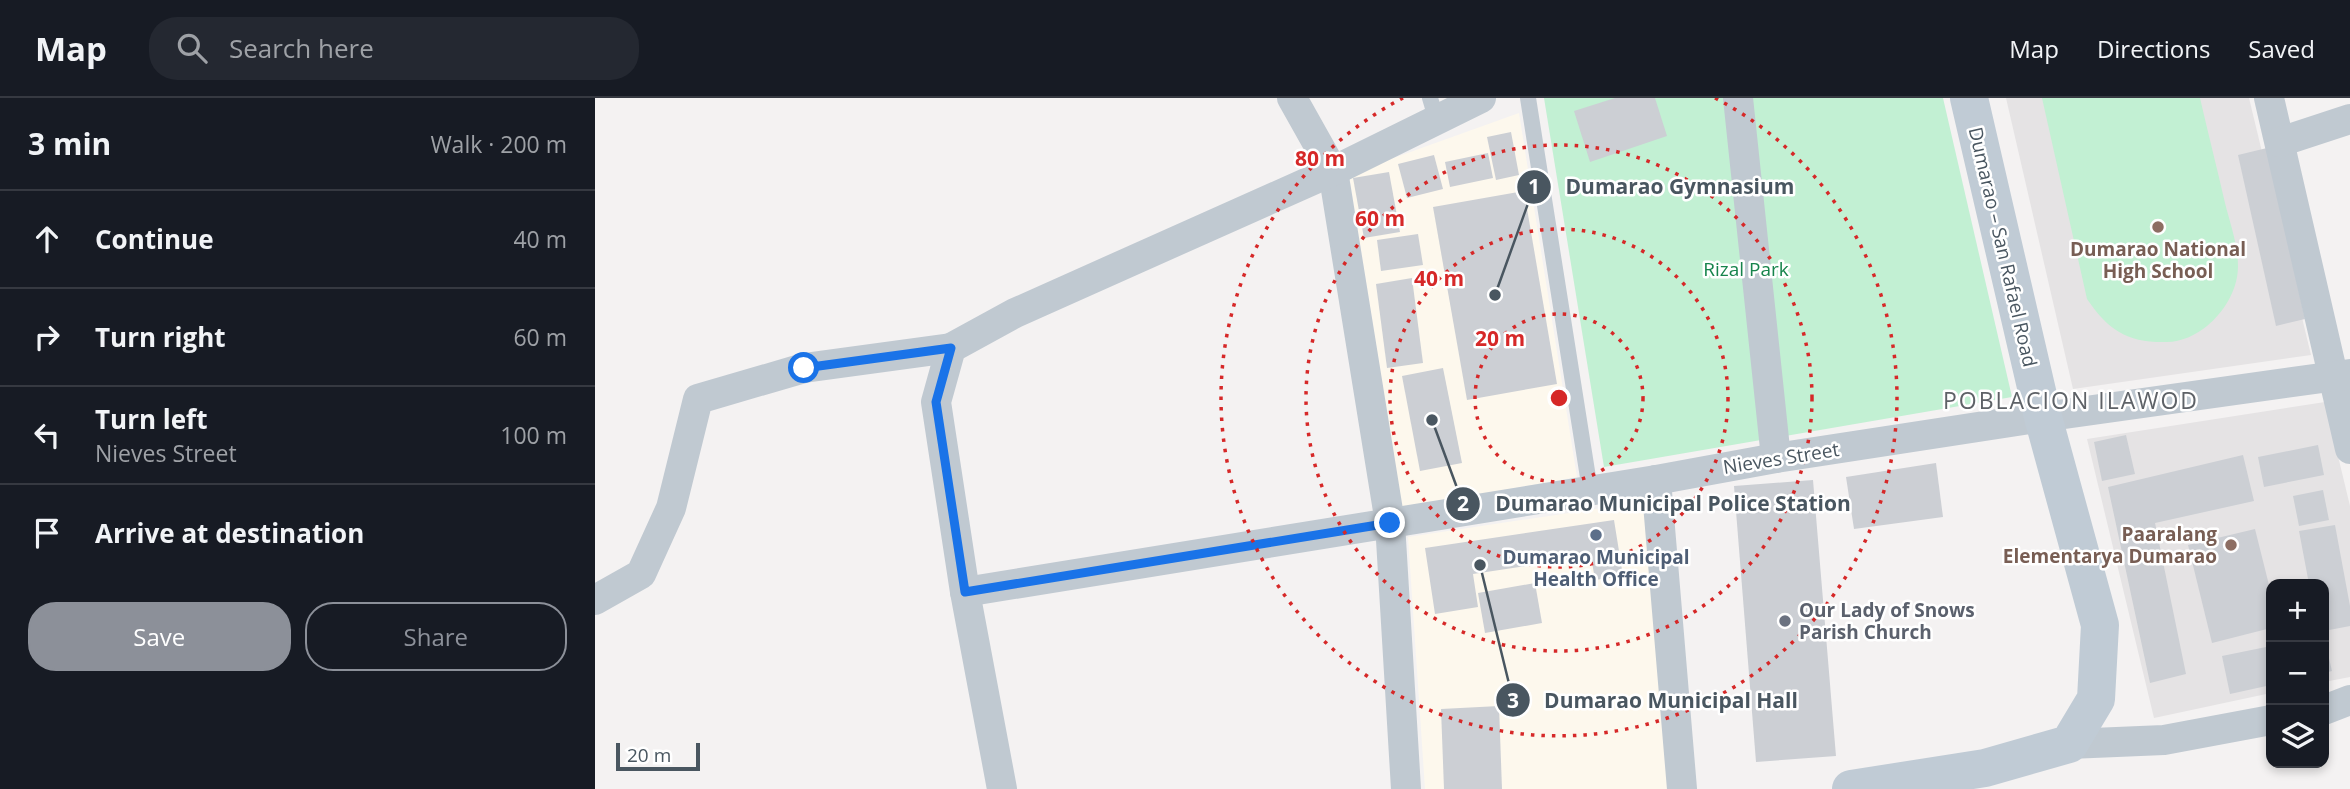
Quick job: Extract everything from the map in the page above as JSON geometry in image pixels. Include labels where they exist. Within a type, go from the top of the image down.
[{"type":"main road","name":"Dumarao – San Rafael Road","points":[[1969,98],[2043,416],[2100,625],[2096,699],[2069,744]]},
{"type":"main road","points":[[1851,789],[1985,768],[2069,744]]},
{"type":"street","points":[[1292,98],[1333,171],[1390,523],[1406,789]]},
{"type":"street","points":[[595,600],[641,574],[671,509],[698,399],[804,368],[951,348],[1016,313],[1333,171],[1433,108],[1481,98]]},
{"type":"street","points":[[1738,98],[1776,458]]},
{"type":"street","points":[[2269,98],[2342,376],[2350,449]]},
{"type":"street","points":[[2280,142],[2350,119]]},
{"type":"street","points":[[951,348],[936,402],[965,592],[1002,789]]},
{"type":"street","name":"Nieves Street","points":[[965,592],[2043,416],[2342,376]]},
{"type":"street","points":[[1656,480],[1682,789]]},
{"type":"street","points":[[2329,708],[2350,700]]},
{"type":"street","points":[[2069,744],[2164,740],[2266,721]]},
{"type":"lane","points":[[1528,98],[1590,490]]},
{"type":"shaded area","name":"Dumarao National High School","points":[[2006,98],[2249,98],[2311,355],[2073,389]]},
{"type":"shaded area","points":[[1519,113],[1577,477],[1402,508],[1349,174]]},
{"type":"shaded area","name":"Paaralang Elementarya Dumarao","points":[[2325,402],[2350,506],[2350,677],[2329,681],[2329,579],[2266,579],[2266,694],[2154,718],[2087,439]]},
{"type":"shaded area","points":[[1649,501],[1673,789],[1425,789],[1408,537]]},
{"type":"green space","name":"Rizal Park","points":[[1544,98],[1943,98],[2012,397],[1604,467]]},
{"type":"green space","points":[[2042,98],[2200,98],[2238,258],[2236,284],[2229,300],[2203,329],[2178,341],[2141,340],[2112,327],[2087,299]]},
{"type":"building","points":[[1615,98],[1655,98],[1667,136],[1590,162],[1574,111]]},
{"type":"building","points":[[1511,132],[1519,175],[1496,180],[1487,137]]},
{"type":"building","points":[[2267,148],[2305,319],[2276,326],[2238,155]]},
{"type":"building","points":[[1488,153],[1493,178],[1450,187],[1445,162]]},
{"type":"building","points":[[1434,155],[1443,189],[1407,198],[1398,164]]},
{"type":"building","points":[[1389,172],[1400,232],[1364,238],[1353,178]]},
{"type":"building","points":[[1524,191],[1557,384],[1467,400],[1433,207]]},
{"type":"building","points":[[1418,234],[1423,265],[1381,271],[1377,240]]},
{"type":"building","points":[[1412,278],[1423,363],[1387,368],[1376,284]]},
{"type":"building","points":[[1443,368],[1462,463],[1420,471],[1402,376]]},
{"type":"building","points":[[2126,435],[2135,474],[2102,481],[2094,442]]},
{"type":"building","points":[[2318,445],[2324,475],[2264,487],[2258,457]]},
{"type":"building","points":[[2243,455],[2254,501],[2155,523],[2186,674],[2150,683],[2108,487]]},
{"type":"building","points":[[1936,463],[1943,517],[1854,529],[1846,477]]},
{"type":"building","name":"Our Lady of Snows Parish Church","points":[[1813,480],[1836,756],[1756,762],[1734,486]]},
{"type":"building","points":[[2323,490],[2329,520],[2299,526],[2293,496]]},
{"type":"building","points":[[1614,520],[1623,576],[1595,580],[1591,556],[1473,574],[1478,607],[1435,614],[1425,548]]},
{"type":"building","points":[[2335,525],[2350,606],[2350,626],[2329,630],[2329,579],[2308,579],[2299,531]]},
{"type":"building","points":[[2255,529],[2268,579],[2266,629],[2212,643],[2188,545]]},
{"type":"building","points":[[1535,583],[1542,623],[1485,633],[1478,593]]},
{"type":"building","points":[[2266,647],[2266,686],[2230,694],[2222,656]]},
{"type":"building","points":[[1499,706],[1502,789],[1444,789],[1441,709]]},
{"type":"place","name":"Dumarao National High School","points":[[2158,227]]},
{"type":"place","name":"Dumarao Gymnasium","points":[[1495,295]]},
{"type":"place","name":"Dumarao Municipal Police Station","points":[[1432,420]]},
{"type":"place","name":"Dumarao Municipal Health Office","points":[[1596,535]]},
{"type":"place","name":"Paaralang Elementarya Dumarao","points":[[2231,545]]},
{"type":"place","name":"Dumarao Municipal Hall","points":[[1480,565]]},
{"type":"place","name":"Our Lady of Snows Parish Church","points":[[1785,621]]},
{"type":"district","name":"POBLACION ILAWOD","points":[[2071,401]]},
{"type":"route","points":[[804,368],[951,348],[936,402],[965,592],[1390,523]]}]
